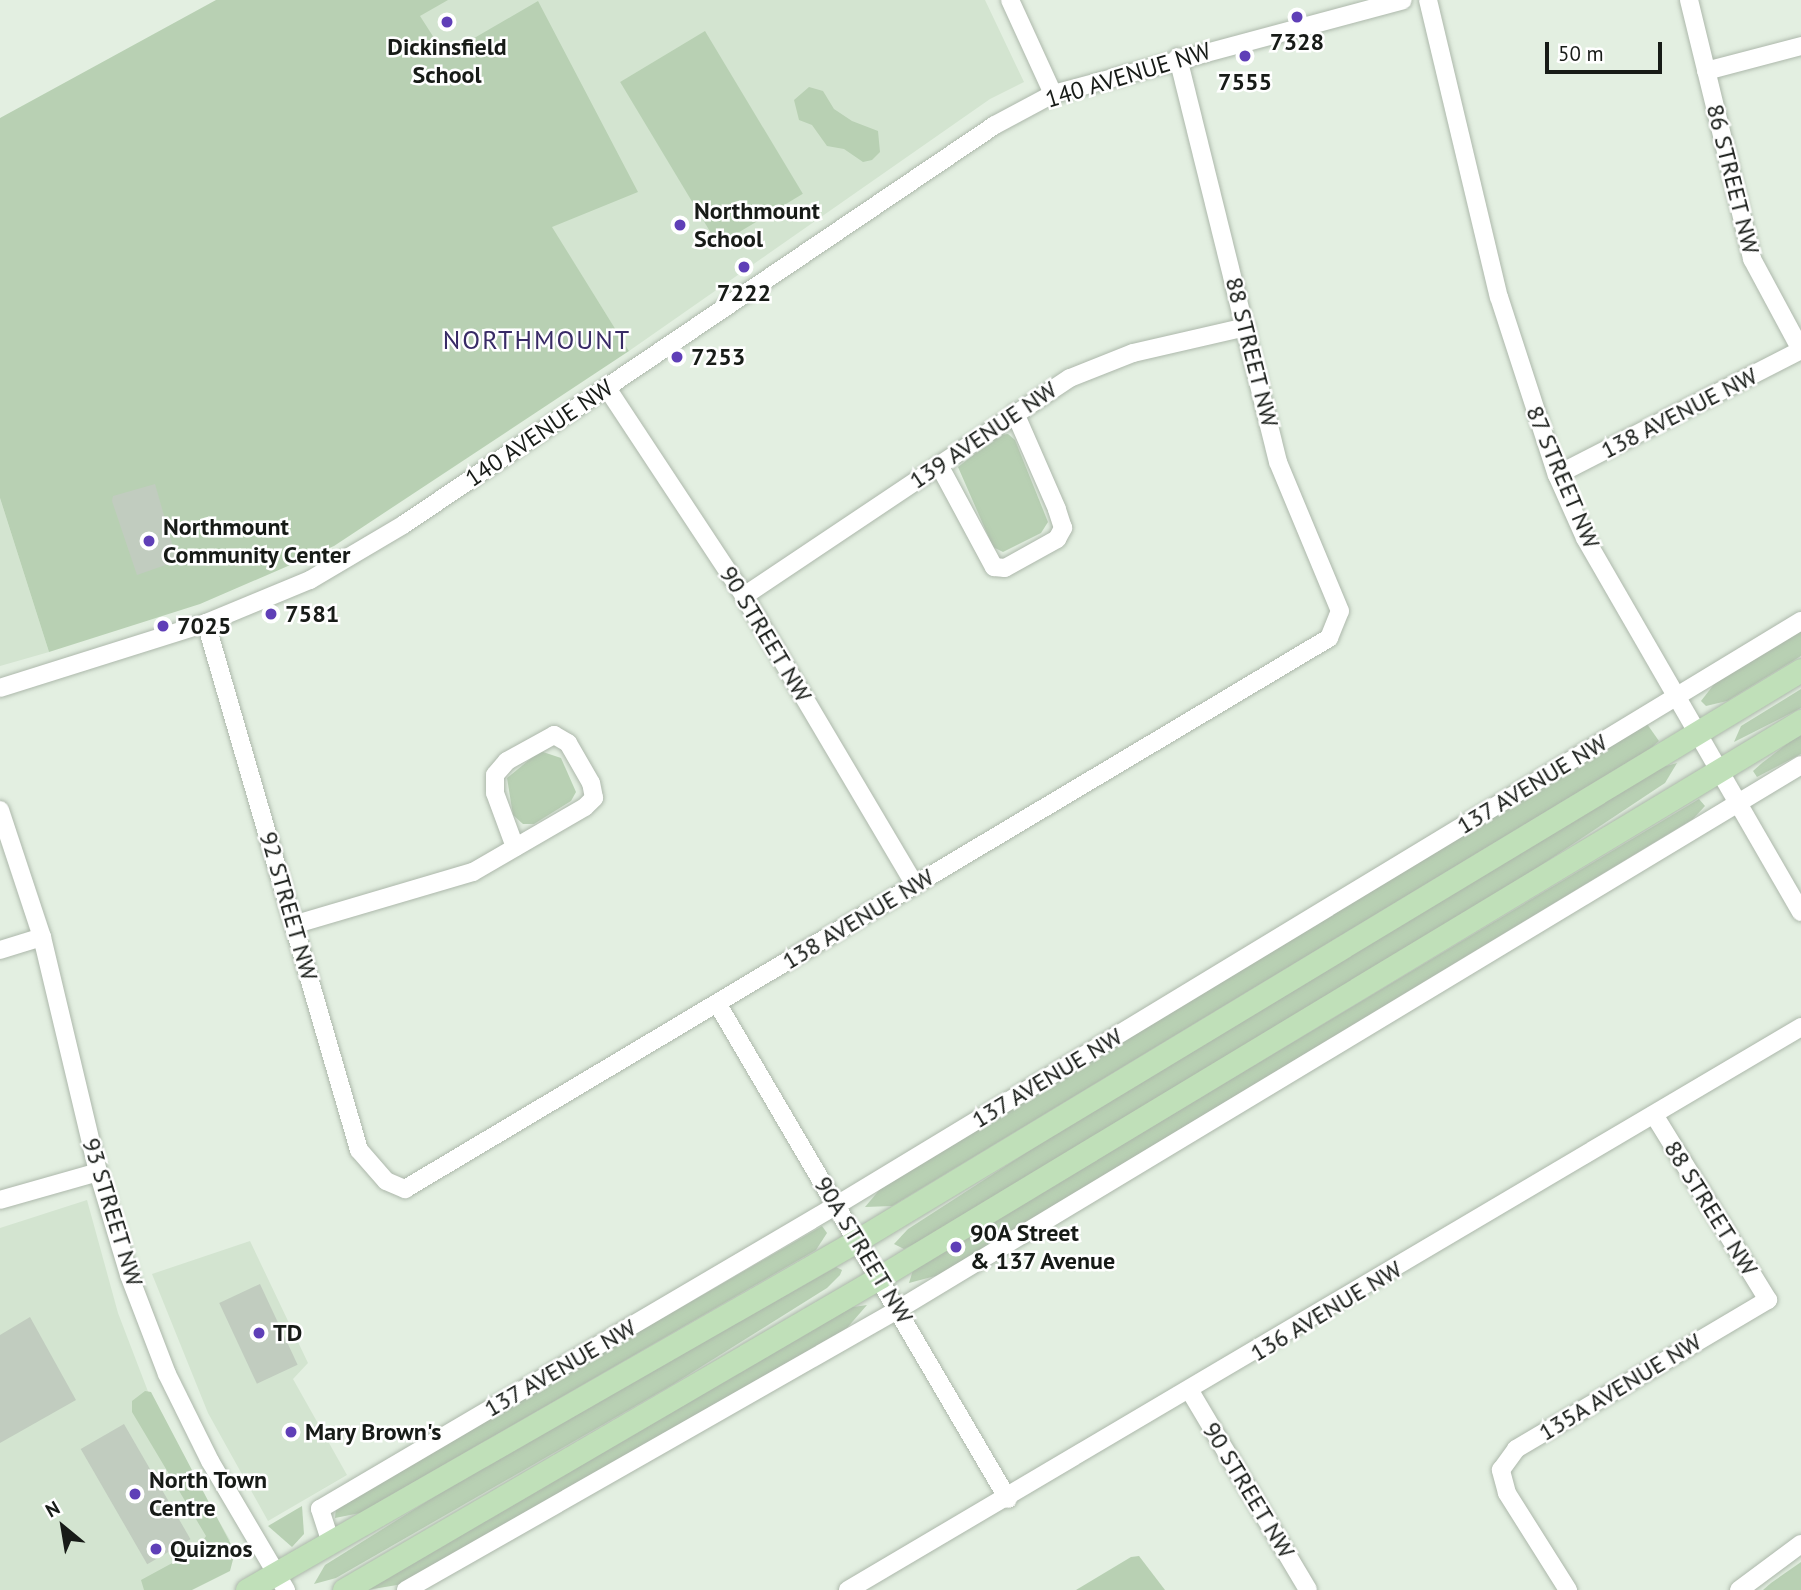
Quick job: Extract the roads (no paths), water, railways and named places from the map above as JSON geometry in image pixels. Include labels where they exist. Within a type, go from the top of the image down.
[{"type":"main road","name":"137 AVENUE NW","points":[[247,1590],[281,1582],[331,1543],[858,1240],[1801,670]]},
{"type":"main road","points":[[344,1590],[880,1277],[1801,721]]},
{"type":"street","points":[[1010,0],[1053,94]]},
{"type":"street","name":"140 AVENUE NW","points":[[0,688],[206,623],[310,580],[607,388],[995,125],[1053,94],[1178,57],[1404,0]]},
{"type":"street","name":"87 STREET NW","points":[[1428,0],[1499,297],[1557,475],[1585,538],[1801,912]]},
{"type":"street","name":"86 STREET NW","points":[[1689,0],[1752,259],[1801,350]]},
{"type":"street","points":[[1706,71],[1801,46]]},
{"type":"street","name":"88 STREET NW","points":[[1178,57],[1278,462],[1340,611],[1328,638]]},
{"type":"street","name":"139 AVENUE NW","points":[[744,596],[1070,377],[1133,353],[1246,327]]},
{"type":"street","name":"138 AVENUE NW","points":[[1557,475],[1801,350]]},
{"type":"street","name":"90 STREET NW","points":[[607,388],[744,596],[915,886]]},
{"type":"street","points":[[939,465],[994,567],[1005,568],[1057,539],[1063,528],[1057,509],[1015,413]]},
{"type":"street","name":"137 AVENUE NW","points":[[331,1543],[320,1510],[837,1205],[1801,621]]},
{"type":"street","name":"92 STREET NW","points":[[206,623],[296,924],[359,1150],[386,1181]]},
{"type":"street","name":"138 AVENUE NW","points":[[386,1181],[405,1189],[1328,638]]},
{"type":"street","points":[[296,924],[473,872],[515,847],[594,798],[568,743],[554,735],[507,761],[495,775],[495,793],[515,847]]},
{"type":"street","points":[[406,1590],[899,1309],[1801,765]]},
{"type":"street","name":"93 STREET NW","points":[[0,810],[42,937],[98,1172],[167,1374],[210,1461],[281,1582]]},
{"type":"street","points":[[0,950],[42,937]]},
{"type":"street","name":"90A STREET NW","points":[[717,1003],[899,1309],[1008,1499]]},
{"type":"street","name":"136 AVENUE NW","points":[[854,1589],[1801,1027]]},
{"type":"street","name":"88 STREET NW","points":[[1654,1115],[1768,1300]]},
{"type":"street","points":[[0,1200],[98,1172]]},
{"type":"street","name":"135A AVENUE NW","points":[[1568,1590],[1507,1493],[1501,1470],[1516,1449],[1768,1300]]},
{"type":"street","name":"90 STREET NW","points":[[1190,1391],[1308,1590]]},
{"type":"street","points":[[1739,1590],[1801,1544]]},
{"type":"place","name":"7328","points":[[1297,17]]},
{"type":"place","name":"Dickinsfield School","points":[[447,22]]},
{"type":"place","name":"7555","points":[[1245,56]]},
{"type":"place","name":"Northmount School","points":[[680,225]]},
{"type":"place","name":"7222","points":[[744,267]]},
{"type":"place","name":"7253","points":[[677,357]]},
{"type":"place","name":"Northmount Community Center","points":[[149,541]]},
{"type":"place","name":"7581","points":[[271,614]]},
{"type":"place","name":"7025","points":[[163,626]]},
{"type":"place","name":"90A Street & 137 Avenue","points":[[956,1247]]},
{"type":"place","name":"TD","points":[[259,1333]]},
{"type":"place","name":"Mary Brown's","points":[[291,1432]]},
{"type":"place","name":"North Town Centre","points":[[135,1494]]},
{"type":"place","name":"Quiznos","points":[[156,1549]]},
{"type":"district","name":"NORTHMOUNT","points":[[537,340]]}]
